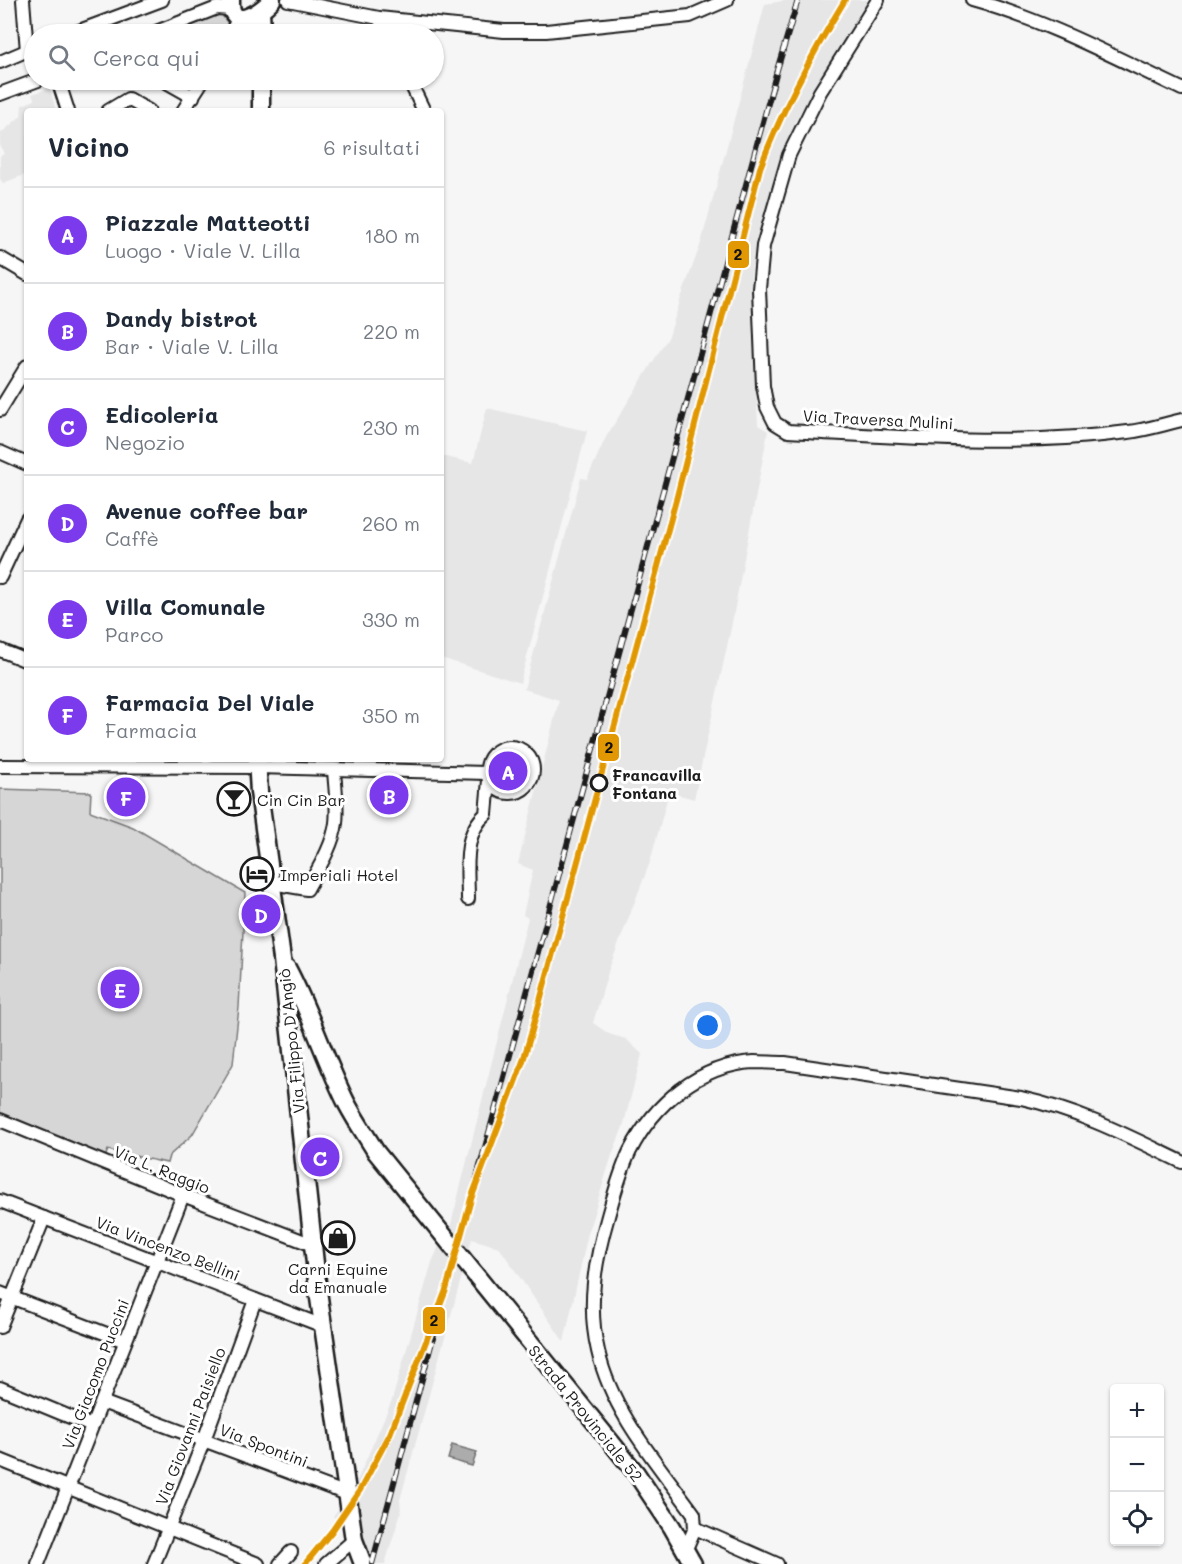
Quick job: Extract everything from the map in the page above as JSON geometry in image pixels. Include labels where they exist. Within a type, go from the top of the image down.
[{"type":"main road","points":[[233,9],[264,18]]},
{"type":"main road","points":[[261,90],[261,108]]},
{"type":"main road","name":"Via Filippo D'Angiò","points":[[253,762],[282,959],[323,1326],[354,1540],[363,1564]]},
{"type":"main road","name":"Strada Provinciale 52","points":[[282,959],[299,990],[348,1106],[376,1152],[636,1473],[689,1557]]},
{"type":"street","points":[[23,0],[27,24]]},
{"type":"street","points":[[97,24],[162,0]]},
{"type":"street","points":[[288,0],[379,18],[437,24]]},
{"type":"street","points":[[444,25],[504,31],[546,31],[690,16],[727,0]]},
{"type":"street","name":"Via Traversa Mulini","points":[[878,0],[820,92],[789,155],[763,246],[759,289],[763,386],[767,407],[775,423],[788,431],[800,432],[936,439],[1046,439],[1129,432],[1182,420]]},
{"type":"street","points":[[972,0],[1066,36],[1182,89]]},
{"type":"street","points":[[176,24],[217,8],[233,9],[231,24]]},
{"type":"street","points":[[379,18],[382,24]]},
{"type":"street","points":[[0,62],[24,52]]},
{"type":"street","points":[[0,94],[24,85]]},
{"type":"street","points":[[61,90],[67,108]]},
{"type":"street","points":[[181,90],[193,97]]},
{"type":"street","points":[[185,108],[197,90]]},
{"type":"street","points":[[414,90],[423,108]]},
{"type":"street","points":[[113,108],[128,99],[144,108]]},
{"type":"street","points":[[0,258],[24,272]]},
{"type":"street","points":[[0,410],[24,371]]},
{"type":"street","points":[[0,452],[24,463]]},
{"type":"street","points":[[0,577],[24,525]]},
{"type":"street","points":[[0,650],[24,660]]},
{"type":"street","points":[[0,766],[253,762],[334,770],[488,777],[486,814],[476,822],[470,835],[468,899]]},
{"type":"street","points":[[272,883],[307,889],[326,854],[336,824],[334,770]]},
{"type":"street","points":[[689,1557],[695,1528],[694,1514],[624,1416],[608,1383],[598,1352],[592,1320],[593,1279],[601,1241],[617,1187],[630,1152],[649,1121],[668,1098],[711,1072],[753,1062],[786,1063],[1050,1104],[1090,1118],[1182,1162]]},
{"type":"street","name":"Via L. Raggio","points":[[0,1120],[313,1245]]},
{"type":"street","name":"Via Giacomo Puccini","points":[[38,1564],[183,1195]]},
{"type":"street","name":"Via Vincenzo Bellini","points":[[0,1201],[323,1326]]},
{"type":"street","points":[[0,1327],[6,1295],[44,1218]]},
{"type":"street","points":[[6,1295],[125,1341]]},
{"type":"street","name":"Via Giovanni Paisiello","points":[[154,1564],[204,1440],[255,1300]]},
{"type":"street","points":[[0,1388],[92,1426]]},
{"type":"street","name":"Via Spontini","points":[[102,1402],[347,1494]]},
{"type":"street","points":[[0,1460],[258,1564]]},
{"type":"street","points":[[695,1528],[777,1564]]},
{"type":"street","points":[[326,1564],[354,1540]]},
{"type":"street","points":[[280,1564],[291,1552]]},
{"type":"shaded area","points":[[788,0],[867,0],[867,2],[797,118],[779,161],[751,272],[758,425],[768,431],[731,628],[694,799],[669,792],[650,862],[609,969],[593,1023],[609,1034],[626,1039],[642,1054],[623,1127],[589,1229],[564,1342],[499,1247],[472,1239],[400,1500],[401,1512],[385,1564],[364,1564],[366,1557],[357,1510],[343,1526],[333,1516],[353,1490],[392,1400],[432,1262],[439,1246],[446,1244],[528,918],[523,915],[533,870],[518,864],[559,700],[524,689],[581,478],[587,479],[606,437],[669,336],[701,243],[765,4]]},
{"type":"shaded area","points":[[221,14],[228,24],[191,24]]},
{"type":"shaded area","points":[[51,90],[55,108],[24,108],[24,175],[3,183],[0,179],[0,156],[4,154],[0,145],[0,134],[21,116],[22,105],[35,100],[32,94]]},
{"type":"shaded area","points":[[487,408],[587,431],[520,683],[444,659],[444,457],[473,463]]},
{"type":"shaded area","points":[[0,789],[91,792],[90,811],[133,827],[245,893],[239,1007],[233,1064],[192,1135],[169,1156],[167,1163],[108,1150],[105,1157],[0,1114]]},
{"type":"shaded area","points":[[452,1445],[477,1452],[472,1466],[448,1459]]},
{"type":"railway","points":[[471,1199],[777,70],[798,0]]},
{"type":"railway","points":[[372,1564],[446,1290]]},
{"type":"transit line","name":"2","points":[[305,1564],[332,1531],[360,1490],[390,1434],[446,1290],[471,1199],[531,1034],[677,496],[760,168],[798,82],[845,0]]},
{"type":"place","name":"Piazzale Matteotti","points":[[508,771]]},
{"type":"place","name":"Francavilla Fontana","points":[[599,783]]},
{"type":"place","name":"Dandy bistrot","points":[[389,795]]},
{"type":"place","name":"Farmacia Del Viale","points":[[126,797]]},
{"type":"place","name":"Cin Cin Bar","points":[[234,799]]},
{"type":"place","name":"Imperiali Hotel","points":[[257,874]]},
{"type":"place","name":"Avenue coffee bar","points":[[261,914]]},
{"type":"place","name":"Villa Comunale","points":[[120,989]]},
{"type":"place","name":"Edicoleria","points":[[320,1157]]},
{"type":"place","name":"Carni Equine da Emanuale","points":[[338,1238]]}]
